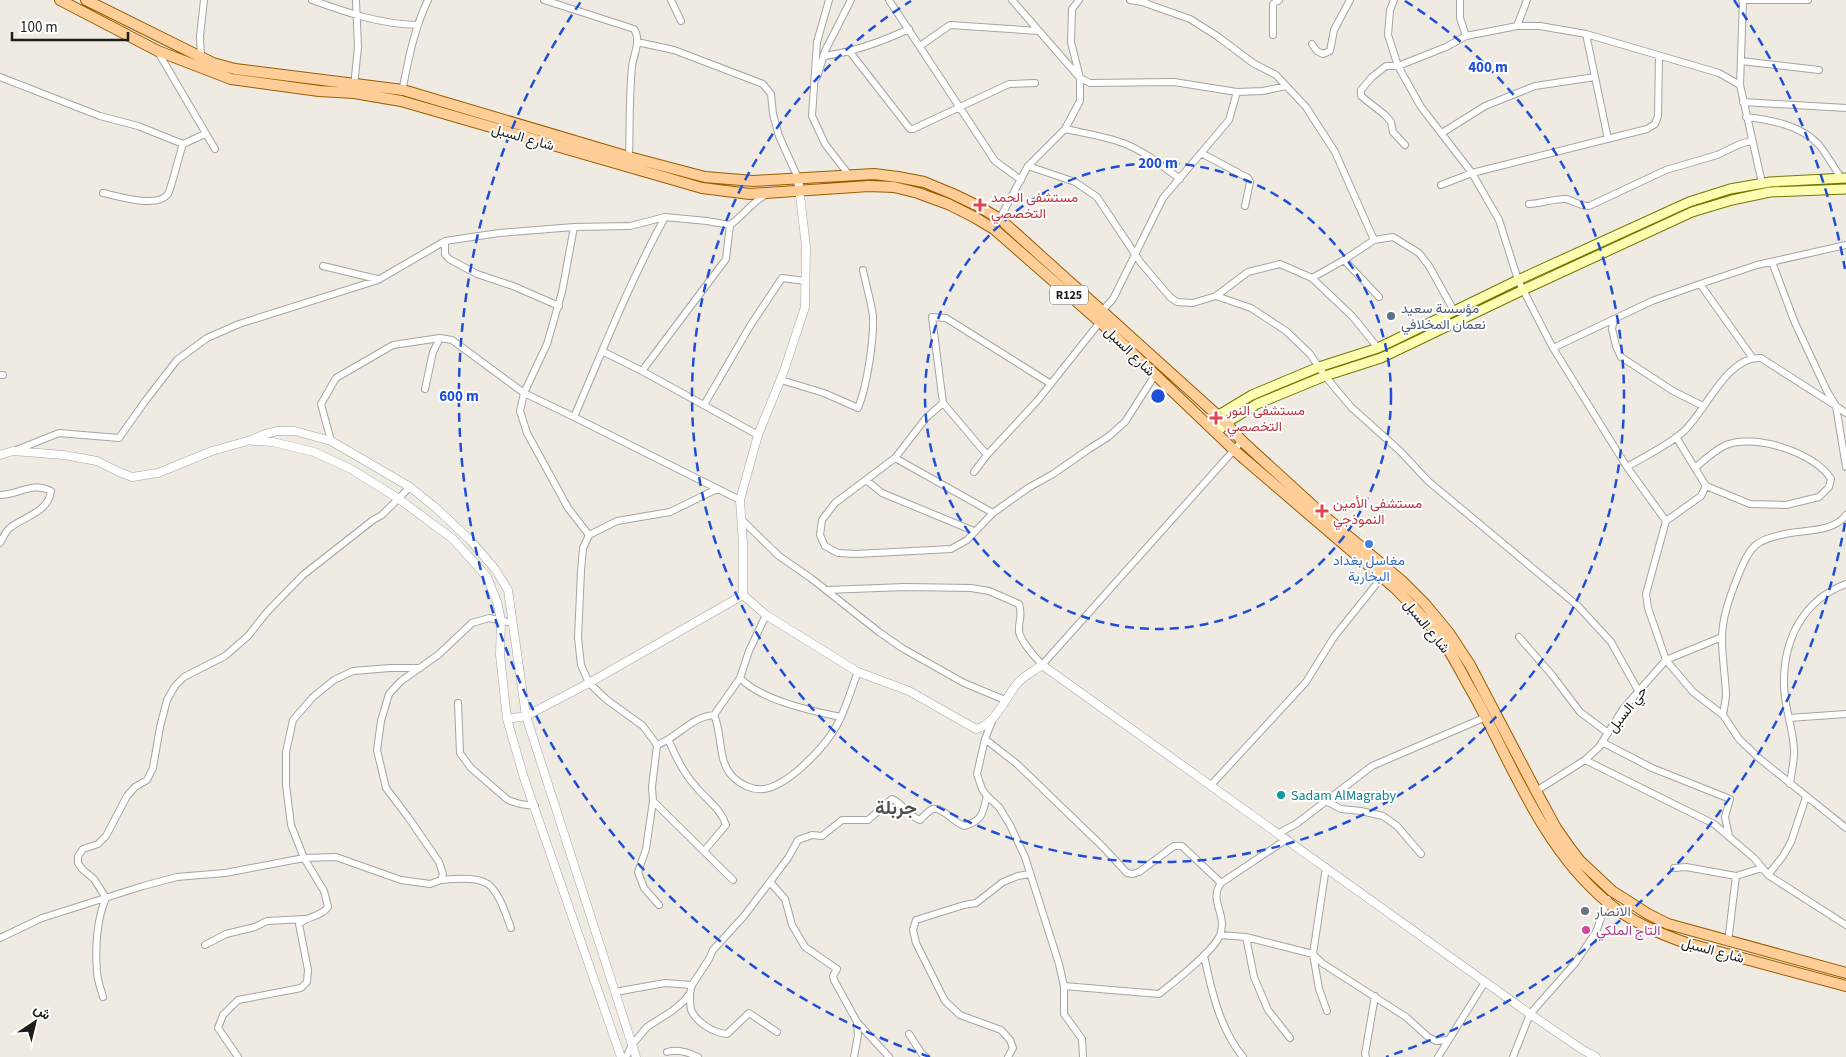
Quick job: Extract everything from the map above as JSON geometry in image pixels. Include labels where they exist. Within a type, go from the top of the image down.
[{"type":"main road","name":"شارع السبل","points":[[60,0],[158,51],[230,79],[319,91],[354,88],[403,90],[629,157],[705,177],[753,181],[874,174],[924,182],[976,205],[1000,219],[1100,312],[1226,424],[1323,515],[1402,581],[1425,604],[1449,633],[1474,672],[1556,828],[1580,860],[1612,891],[1648,914],[1668,924],[1846,973]]},
{"type":"main road","name":"شارع السبل","points":[[86,0],[99,3],[213,63],[235,69],[354,88],[702,188],[750,194],[869,186],[894,187],[948,204],[994,229],[1100,322],[1234,450],[1382,577],[1418,612],[1442,640],[1486,717],[1548,835],[1575,872],[1607,902],[1643,926],[1664,936],[1846,986]]},
{"type":"main road","points":[[1208,424],[1217,416],[1252,396],[1319,367],[1378,348],[1518,280],[1689,202],[1730,189],[1762,183],[1844,178]]},
{"type":"main road","points":[[1216,432],[1257,404],[1325,376],[1381,358],[1692,212],[1732,200],[1770,192],[1846,189]]},
{"type":"street","points":[[201,57],[200,36],[204,0]]},
{"type":"street","points":[[312,0],[357,16],[393,24],[418,24]]},
{"type":"street","points":[[354,88],[358,62],[356,0]]},
{"type":"street","points":[[400,101],[418,24],[428,0]]},
{"type":"street","points":[[544,0],[634,29],[637,34],[638,42],[632,66],[629,157]]},
{"type":"street","points":[[671,0],[681,21]]},
{"type":"street","points":[[829,0],[816,42],[812,116],[825,144],[849,175]]},
{"type":"street","points":[[814,85],[824,56],[851,0]]},
{"type":"street","points":[[889,0],[996,161],[1021,180]]},
{"type":"street","points":[[1012,0],[1080,78],[1090,84],[1174,82],[1237,92],[1263,91],[1286,86]]},
{"type":"street","points":[[994,229],[1028,166],[1065,129],[1080,101],[1080,78],[1071,42],[1072,9],[1079,0]]},
{"type":"street","points":[[1130,0],[1143,1],[1190,19],[1217,36],[1253,63],[1276,75],[1306,107],[1335,152],[1374,240]]},
{"type":"street","points":[[1312,44],[1317,51],[1323,54],[1330,51],[1334,30],[1350,0]]},
{"type":"street","points":[[1394,0],[1390,10],[1388,35],[1398,66],[1421,106],[1472,173],[1499,220],[1518,280],[1552,348],[1627,467],[1666,521]]},
{"type":"street","points":[[1460,0],[1460,18],[1466,36]]},
{"type":"street","points":[[1516,26],[1527,0]]},
{"type":"street","points":[[1762,183],[1751,141],[1740,85],[1743,0],[1808,0]]},
{"type":"street","points":[[1273,35],[1275,1]]},
{"type":"street","points":[[920,46],[950,25],[1039,31]]},
{"type":"street","points":[[1404,145],[1393,132],[1391,122],[1362,96],[1360,90],[1372,77],[1386,66],[1398,66],[1466,36],[1516,26],[1540,26],[1586,34],[1719,73],[1740,85]]},
{"type":"street","points":[[824,56],[850,52],[876,44],[909,30]]},
{"type":"street","points":[[1586,34],[1608,139]]},
{"type":"street","points":[[638,42],[674,50],[763,84],[771,94],[779,136],[798,178],[806,247],[805,307],[781,380],[758,435],[740,500],[743,595],[766,615],[858,672],[909,691],[976,729],[982,728],[995,716]]},
{"type":"street","points":[[158,51],[215,149]]},
{"type":"street","points":[[850,52],[910,129],[961,108],[1009,84],[1035,83]]},
{"type":"street","points":[[1441,185],[1472,173],[1647,129],[1655,124],[1658,116],[1659,56]]},
{"type":"street","points":[[1741,61],[1818,70]]},
{"type":"street","points":[[0,77],[100,116],[138,126],[183,144],[205,134]]},
{"type":"street","points":[[1442,133],[1486,106],[1536,86],[1595,77]]},
{"type":"street","points":[[1100,312],[1113,299],[1163,198],[1229,120],[1237,92]]},
{"type":"street","points":[[1743,102],[1846,108]]},
{"type":"street","points":[[1746,116],[1796,128],[1818,144],[1844,178]]},
{"type":"street","points":[[1065,129],[1101,136],[1123,143],[1148,156],[1180,179]]},
{"type":"street","points":[[1530,204],[1564,199],[1579,206],[1589,206],[1666,170],[1718,156],[1751,141]]},
{"type":"street","points":[[103,193],[144,202],[160,200],[168,194],[183,144]]},
{"type":"street","points":[[1201,153],[1248,178],[1250,182],[1245,206]]},
{"type":"street","points":[[1028,166],[1075,182],[1097,197],[1141,263],[1170,297],[1177,302],[1192,303],[1216,296],[1248,272],[1280,264],[1312,278],[1353,317],[1378,348]]},
{"type":"street","points":[[0,455],[13,452],[59,433],[119,438],[177,360],[207,338],[239,324],[378,280],[445,241],[499,233],[574,227],[630,226],[665,217],[730,225],[740,218],[756,200],[772,192]]},
{"type":"street","points":[[574,417],[653,239],[665,217]]},
{"type":"street","points":[[642,371],[726,259],[730,225]]},
{"type":"street","points":[[574,227],[562,292],[547,344],[524,393],[520,411],[528,433],[568,508],[589,535]]},
{"type":"street","points":[[1312,278],[1374,240],[1393,236],[1419,253],[1430,266],[1454,311]]},
{"type":"street","points":[[445,241],[445,254],[449,259],[477,274],[513,286],[558,306]]},
{"type":"street","points":[[1552,348],[1652,301],[1700,284],[1757,265],[1846,244]]},
{"type":"street","points":[[1344,260],[1379,297]]},
{"type":"street","points":[[1772,262],[1795,323],[1836,406],[1846,467]]},
{"type":"street","points":[[323,266],[378,280]]},
{"type":"street","points":[[781,380],[824,393],[858,408],[862,398],[869,363],[873,317],[863,270]]},
{"type":"street","points":[[704,405],[750,326],[782,278],[805,281]]},
{"type":"street","points":[[1700,284],[1752,357]]},
{"type":"street","points":[[1216,296],[1251,308],[1286,331],[1310,354],[1325,376],[1351,407],[1400,452],[1428,481],[1578,606],[1611,642],[1639,692]]},
{"type":"street","points":[[987,455],[943,403],[932,317],[946,318],[1051,384]]},
{"type":"street","points":[[1614,319],[1612,329],[1616,346],[1621,356],[1673,391],[1703,406]]},
{"type":"street","points":[[974,472],[1051,384],[1100,322]]},
{"type":"street","points":[[425,389],[433,352],[440,338]]},
{"type":"street","points":[[331,441],[321,404],[336,378],[392,345],[440,338],[452,340],[524,393],[740,500]]},
{"type":"street","points":[[602,352],[642,371],[758,435]]},
{"type":"street","points":[[1627,467],[1684,431],[1730,373],[1742,362],[1752,357],[1761,358],[1846,413]]},
{"type":"street","points":[[943,403],[926,418],[895,458],[835,502],[822,520],[820,535],[825,546],[838,553],[856,554],[951,548],[967,540],[993,513],[1028,488],[1108,438],[1125,422],[1155,375]]},
{"type":"street","points":[[13,452],[64,455],[97,461],[132,477],[158,472],[212,451],[266,434],[278,431],[294,431],[331,441],[410,487],[435,507],[471,541],[495,568],[508,590],[526,716],[636,1057]]},
{"type":"street","points":[[1676,437],[1706,486],[1750,504],[1786,504],[1818,497],[1829,487],[1831,479],[1827,472],[1805,458],[1776,445],[1754,441],[1726,445],[1695,468]]},
{"type":"street","points":[[251,440],[273,442],[314,452],[351,469],[399,499],[453,539],[487,577],[497,602],[501,620],[500,655],[507,720],[524,778],[621,1057]]},
{"type":"street","points":[[1082,1057],[1082,1040],[1064,1014],[1064,986],[1059,964],[1026,857],[999,807],[982,789],[977,774],[985,739],[995,716],[1018,682],[1042,665],[1242,441]]},
{"type":"street","points":[[895,458],[993,513]]},
{"type":"street","points":[[866,480],[882,493],[974,531]]},
{"type":"street","points":[[1706,486],[1701,496],[1666,521],[1646,594],[1648,608],[1666,660],[1694,692],[1723,715],[1739,739],[1760,759],[1846,828]]},
{"type":"street","points":[[0,495],[32,487],[44,487],[51,491],[50,498],[44,508],[8,528],[0,543]]},
{"type":"street","points":[[106,898],[94,879],[82,869],[78,862],[78,856],[83,849],[98,844],[106,836],[127,796],[135,787],[147,780],[153,768],[165,709],[175,686],[184,677],[225,656],[248,636],[267,612],[304,575],[373,520],[382,515],[410,487]]},
{"type":"street","points":[[659,905],[644,888],[638,872],[646,849],[653,801],[652,786],[657,745],[644,726],[607,700],[589,683],[581,664],[578,638],[583,548],[589,535],[617,521],[670,512],[717,489]]},
{"type":"street","points":[[1723,715],[1726,695],[1722,666],[1724,619],[1729,598],[1748,552],[1757,542],[1774,536],[1834,526],[1846,515]]},
{"type":"street","points":[[742,520],[779,556],[902,648],[964,683],[1005,700]]},
{"type":"street","points":[[1211,785],[1306,682],[1334,637],[1382,577]]},
{"type":"street","points":[[1790,784],[1794,750],[1784,686],[1785,662],[1792,638],[1802,617],[1816,601],[1846,584]]},
{"type":"street","points":[[826,590],[905,587],[971,588],[989,591],[1019,604],[1021,611],[1019,630],[1022,640],[1042,665],[1530,1014],[1596,1057]]},
{"type":"street","points":[[507,720],[526,716],[589,683],[743,595]]},
{"type":"street","points":[[657,745],[669,741],[693,722],[714,715],[740,678],[749,651],[766,615]]},
{"type":"street","points":[[441,880],[443,874],[440,862],[386,788],[377,750],[381,721],[389,694],[401,681],[438,655],[472,623],[489,618],[514,623]]},
{"type":"street","points":[[1519,636],[1580,712],[1608,733]]},
{"type":"street","name":"حي السبل","points":[[1536,791],[1585,760],[1602,742],[1623,709],[1666,660],[1722,637]]},
{"type":"street","points":[[238,1057],[218,1028],[224,1015],[238,1000],[301,988],[307,982],[308,970],[299,924],[324,912],[328,907],[324,892],[304,858],[291,825],[286,785],[286,752],[293,720],[313,697],[334,680],[353,672],[390,668],[420,668]]},
{"type":"street","points":[[714,715],[719,730],[724,765],[732,776],[742,784],[754,789],[764,789],[780,783],[818,752],[837,726],[858,672]]},
{"type":"street","points":[[740,678],[748,686],[776,698],[840,717]]},
{"type":"street","points":[[458,703],[460,753],[471,768],[508,800],[535,806]]},
{"type":"street","points":[[1789,718],[1846,714]]},
{"type":"street","points":[[1279,834],[1296,824],[1372,766],[1486,717]]},
{"type":"street","points":[[985,739],[1017,764],[1128,873],[1139,872],[1174,846],[1182,846],[1221,883]]},
{"type":"street","points":[[669,741],[679,765],[696,788],[723,815],[726,825],[704,852]]},
{"type":"street","points":[[1602,742],[1652,768],[1730,799],[1725,817],[1730,838]]},
{"type":"street","points":[[1585,760],[1714,824],[1754,858],[1768,875],[1846,925]]},
{"type":"street","points":[[777,1032],[749,1013],[728,1034],[718,1034],[700,1022],[691,1010],[690,993],[692,985],[710,959],[713,950],[744,916],[788,858],[798,840],[812,834],[822,836],[842,820],[868,820],[892,800],[896,801],[915,818],[920,820],[930,810],[934,809],[944,812],[959,825],[965,826],[981,818],[984,813],[987,796]]},
{"type":"street","points":[[1768,875],[1791,842],[1806,797]]},
{"type":"street","points":[[653,801],[733,880]]},
{"type":"street","points":[[1326,801],[1341,809],[1383,816],[1397,826],[1421,854]]},
{"type":"street","points":[[1064,986],[1159,994],[1204,955],[1220,935],[1222,921],[1215,896],[1216,890],[1221,883],[1287,839]]},
{"type":"street","points":[[0,938],[42,918],[177,877],[225,873],[304,858],[336,857],[401,880],[430,884],[441,880],[483,881],[491,885],[501,902],[511,928]]},
{"type":"street","points":[[1326,867],[1313,954],[1319,989],[1327,1011]]},
{"type":"street","points":[[1674,868],[1686,867],[1736,876],[1762,868]]},
{"type":"street","points":[[1008,1057],[1013,1048],[1010,1040],[1000,1030],[960,1015],[944,1001],[916,942],[913,930],[916,920],[964,904],[976,903],[1003,882],[1030,874]]},
{"type":"street","points":[[1728,942],[1736,876]]},
{"type":"street","points":[[770,882],[786,899],[792,924],[805,947],[837,970],[833,976],[834,980],[857,1022],[889,1057]]},
{"type":"street","points":[[1513,1057],[1530,1014],[1576,962],[1596,932],[1612,891]]},
{"type":"street","points":[[104,997],[96,972],[99,920],[106,898]]},
{"type":"street","points":[[205,945],[226,934],[256,927],[267,921],[304,920]]},
{"type":"street","points":[[1220,935],[1246,937],[1313,954],[1322,963],[1406,1017],[1426,1036],[1436,1041],[1448,1040]]},
{"type":"street","points":[[1246,937],[1254,977],[1268,1010],[1290,1038]]},
{"type":"street","points":[[1204,955],[1214,1002],[1237,1049],[1243,1057]]},
{"type":"street","points":[[1438,1057],[1485,982]]},
{"type":"street","points":[[615,992],[665,983],[692,985]]},
{"type":"street","points":[[626,1057],[632,1045],[647,1027],[672,1011],[690,993]]},
{"type":"street","points":[[1366,1057],[1375,996]]},
{"type":"street","points":[[854,1057],[858,1036],[857,1022]]},
{"type":"street","points":[[909,1034],[926,1057]]},
{"type":"street","points":[[667,1052],[674,1050],[698,1057]]},
{"type":"place","name":"مستشفى الحمد التخصصي","points":[[980,205]]},
{"type":"place","name":"مؤسسة سعيد نعمان المخلافي","points":[[1391,316]]},
{"type":"place","name":"مستشفى النور التخصصي","points":[[1216,418]]},
{"type":"place","name":"مستشفى الأمين النموذجي","points":[[1322,511]]},
{"type":"place","name":"مغاسل بغداد البخارية","points":[[1369,544]]},
{"type":"place","name":"Sadam AlMagraby","points":[[1281,795]]},
{"type":"place","name":"الانصار","points":[[1585,911]]},
{"type":"place","name":"التاج الملكي","points":[[1586,930]]},
{"type":"district","name":"جربلة","points":[[896,807]]}]
